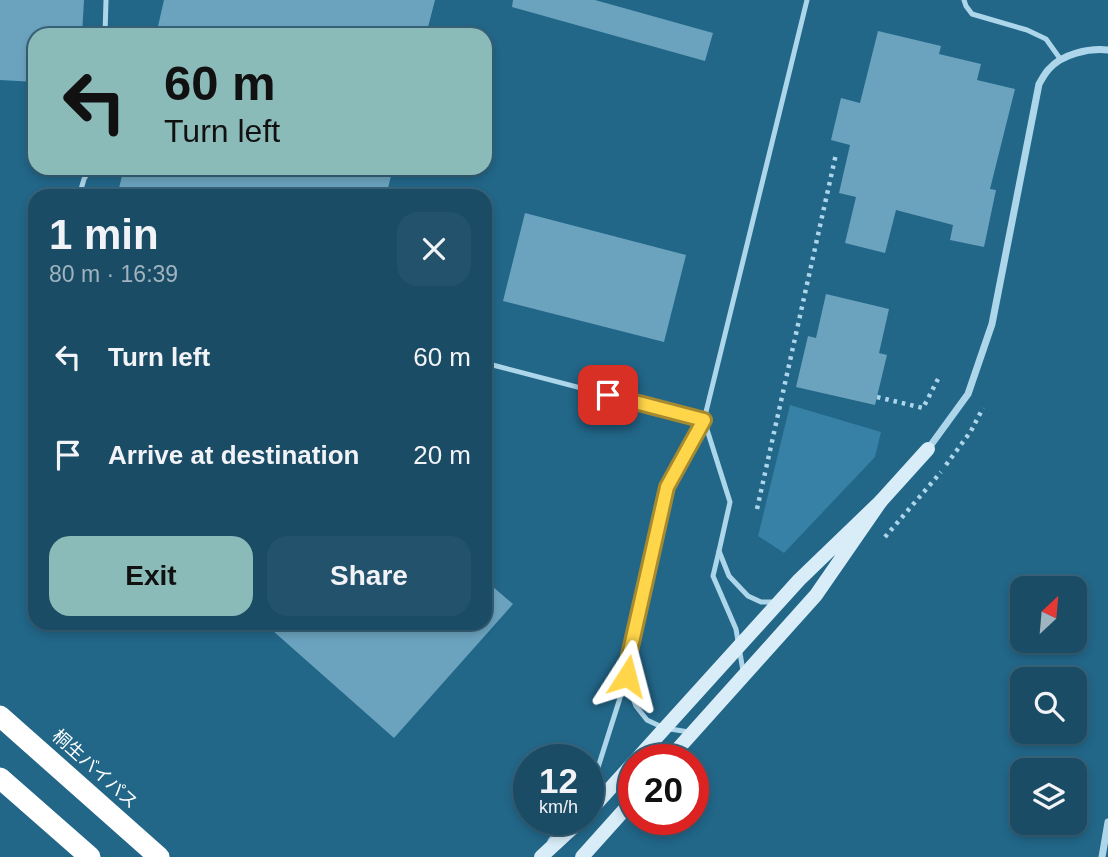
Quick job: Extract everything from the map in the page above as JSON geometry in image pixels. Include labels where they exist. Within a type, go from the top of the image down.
[{"type":"highway","name":"桐生バイパス","points":[[0,716],[159,857]]},
{"type":"highway","points":[[0,778],[90,857]]},
{"type":"street","points":[[650,744],[799,580],[881,501],[928,449],[968,394],[992,324],[1040,84],[1049,69],[1061,60],[1081,52],[1108,50]]},
{"type":"street","points":[[682,744],[816,595],[881,501]]},
{"type":"street","points":[[604,795],[618,780]]},
{"type":"street","points":[[582,857],[618,817]]},
{"type":"street","points":[[1102,857],[1108,822]]},
{"type":"street","points":[[539,857],[564,835]]},
{"type":"lane","points":[[105,28],[106,0]]},
{"type":"lane","points":[[692,733],[664,728],[647,720],[636,706],[626,681],[628,660],[667,487],[704,420],[807,0]]},
{"type":"lane","points":[[964,0],[972,14],[1027,30],[1046,39],[1061,60]]},
{"type":"lane","points":[[492,365],[704,420]]},
{"type":"lane","points":[[704,420],[730,502],[713,576],[736,629],[743,675]]},
{"type":"lane","points":[[719,551],[729,576],[748,596],[761,602],[779,602]]},
{"type":"lane","points":[[604,749],[627,676]]},
{"type":"lane","points":[[539,857],[555,835]]},
{"type":"path","points":[[757,509],[836,154]]},
{"type":"path","points":[[877,397],[923,408],[937,379]]},
{"type":"shaded area","points":[[790,405],[881,432],[875,457],[784,553],[758,536]]},
{"type":"building","points":[[0,0],[84,0],[82,28],[28,28],[28,82],[0,80]]},
{"type":"building","points":[[164,0],[435,0],[428,28],[158,28]]},
{"type":"building","points":[[513,0],[595,0],[713,33],[705,61],[512,7]]},
{"type":"building","points":[[878,31],[941,46],[939,54],[981,64],[977,80],[1015,89],[990,189],[996,190],[984,247],[950,240],[953,225],[896,210],[885,253],[845,243],[856,197],[839,193],[850,145],[831,140],[841,98],[860,103]]},
{"type":"building","points":[[122,175],[391,175],[388,189],[119,189]]},
{"type":"building","points":[[525,213],[686,255],[664,342],[503,301]]},
{"type":"building","points":[[826,294],[889,309],[879,353],[887,355],[875,405],[796,387],[808,336],[816,338]]},
{"type":"building","points":[[492,586],[513,604],[492,628]]},
{"type":"building","points":[[272,630],[490,630],[394,738]]},
{"type":"route","points":[[608,395],[704,420],[667,487],[628,660],[627,676]]}]
